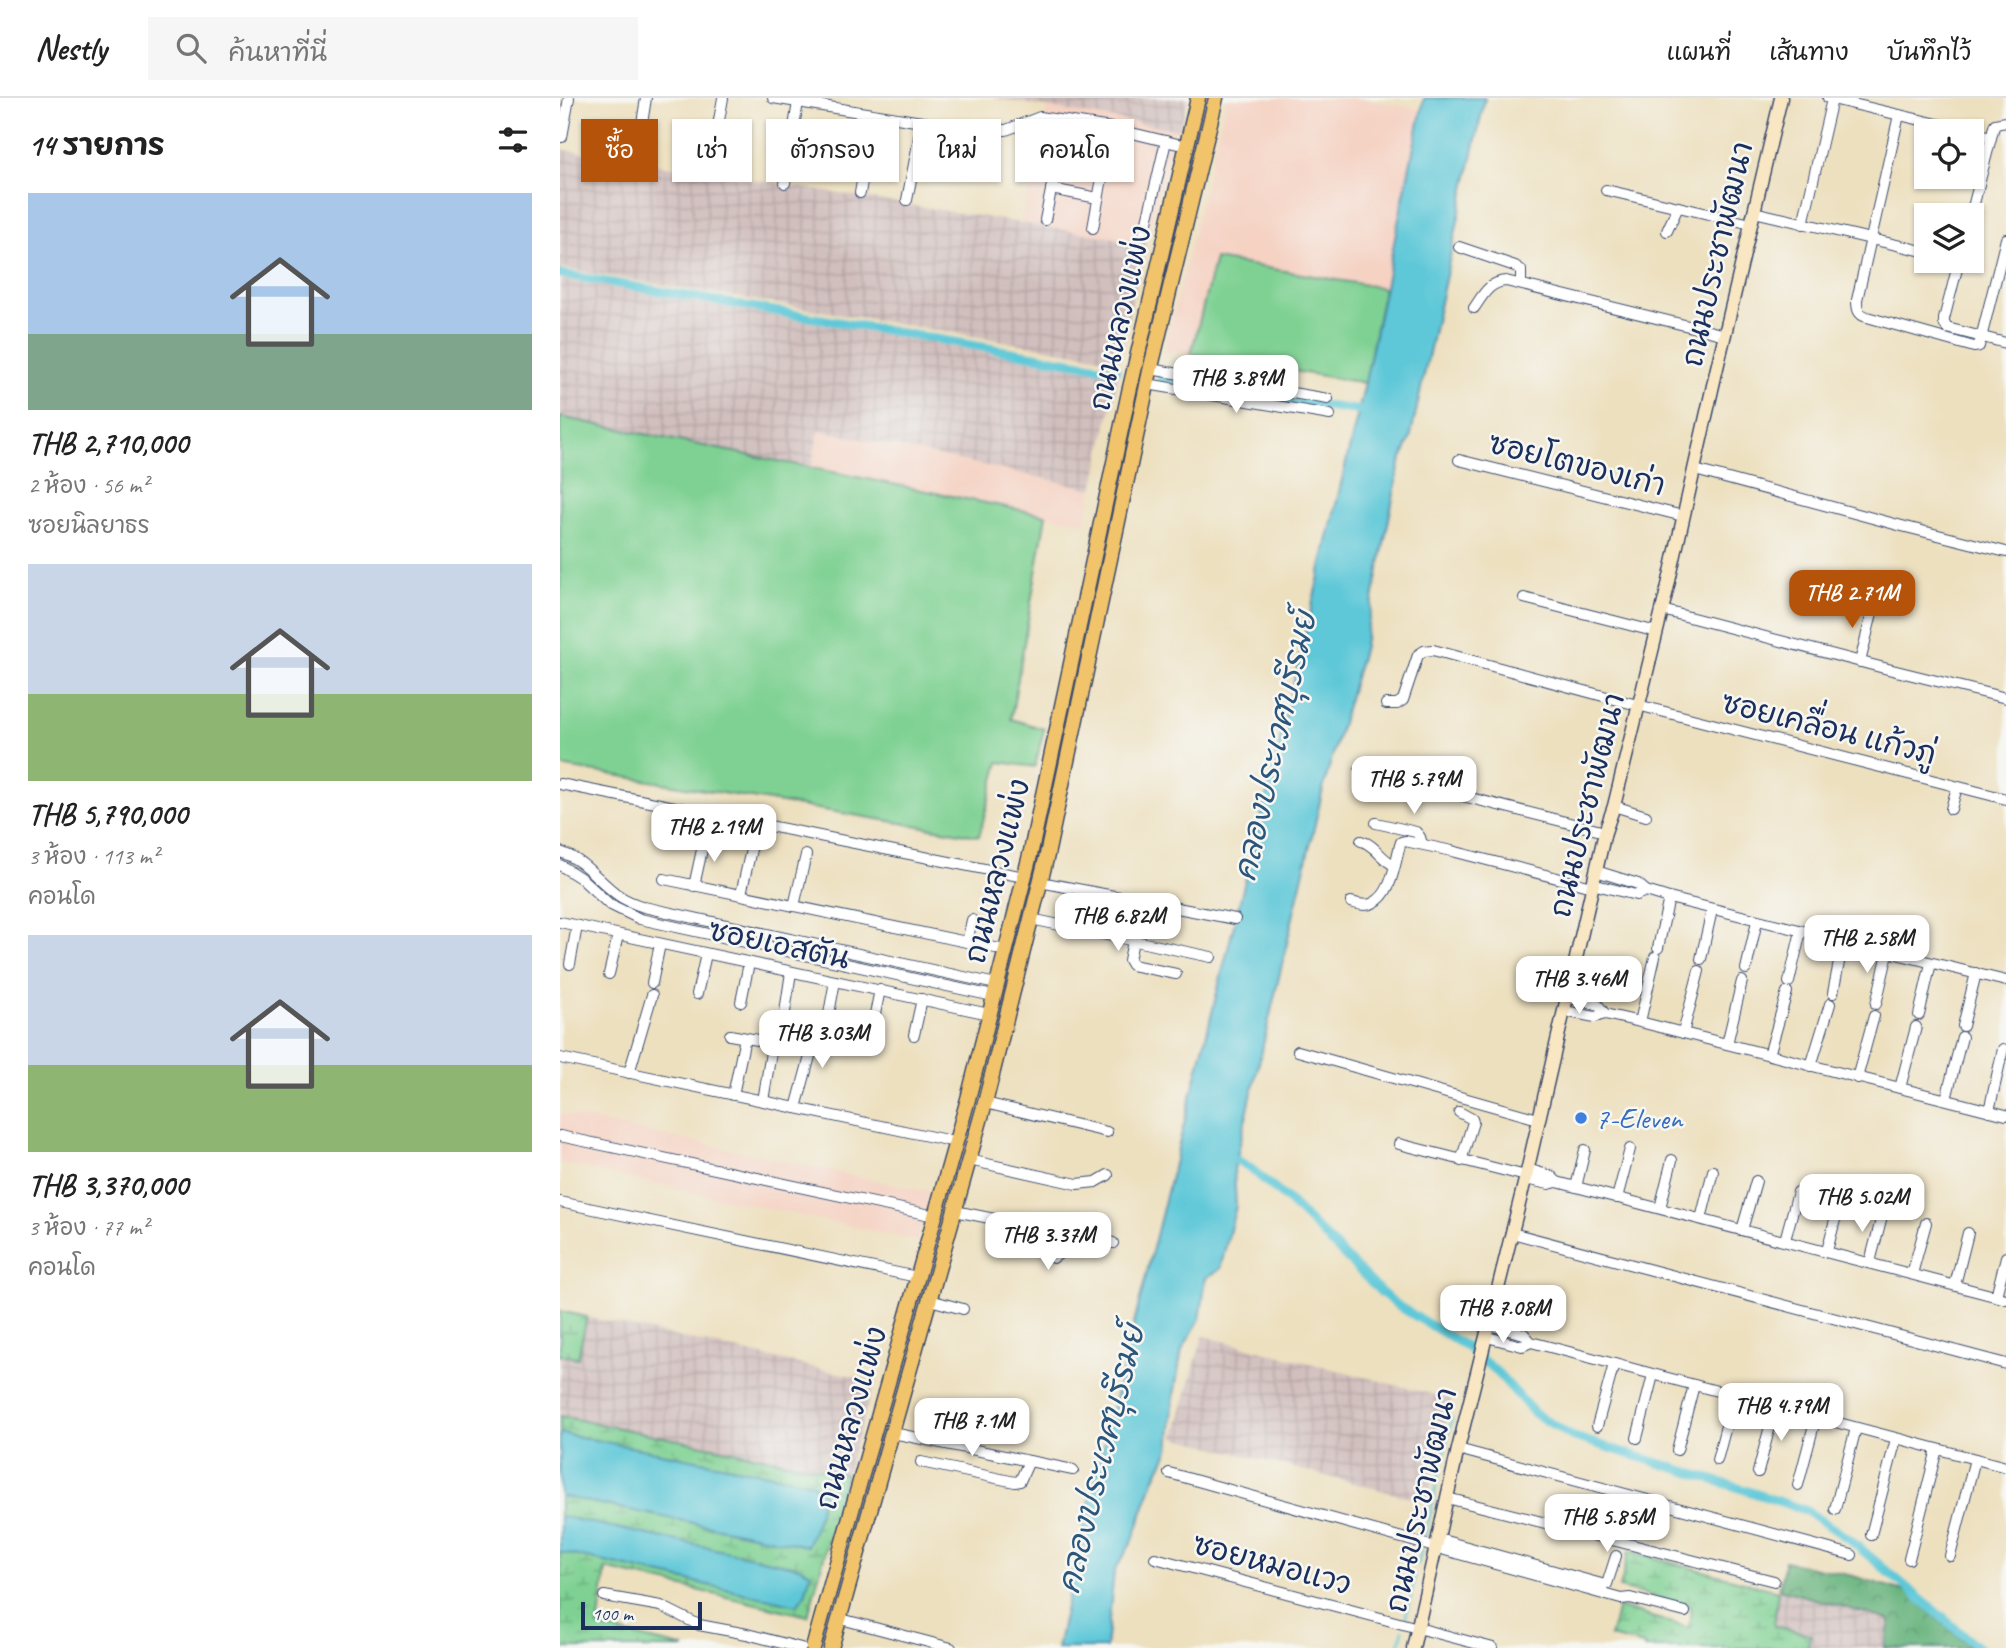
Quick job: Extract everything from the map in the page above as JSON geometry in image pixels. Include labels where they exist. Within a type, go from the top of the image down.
[{"type":"main road","name":"ถนนหลวงแพ่ง","points":[[813,1648],[968,1099],[1031,851],[1132,379],[1198,98]]},
{"type":"main road","name":"ถนนหลวงแพ่ง","points":[[831,1648],[985,1103],[1047,855],[1150,369],[1216,98]]},
{"type":"main road","points":[[1031,851],[1047,855]]},
{"type":"main road","points":[[968,1099],[985,1103]]},
{"type":"street","points":[[562,137],[569,98]]},
{"type":"street","points":[[643,119],[646,98]]},
{"type":"street","points":[[719,119],[723,98]]},
{"type":"street","points":[[773,98],[913,121]]},
{"type":"street","name":"ถนนประชาพัฒนา","points":[[1413,1648],[1593,881],[1657,632],[1781,98]]},
{"type":"street","points":[[1803,224],[1830,99],[1914,119]]},
{"type":"street","points":[[785,183],[799,102]]},
{"type":"street","points":[[860,193],[874,115]]},
{"type":"street","points":[[1899,116],[1857,300],[1858,312],[1862,316],[1974,347],[1979,346],[2006,239]]},
{"type":"street","points":[[1033,119],[1051,119]]},
{"type":"street","points":[[1974,203],[1995,124],[2006,122]]},
{"type":"street","points":[[1134,133],[1186,146]]},
{"type":"street","points":[[1984,135],[1991,137]]},
{"type":"street","points":[[1144,234],[1167,141]]},
{"type":"street","points":[[907,200],[913,169]]},
{"type":"street","points":[[1045,220],[1052,182]]},
{"type":"street","points":[[1093,228],[1101,182]]},
{"type":"street","points":[[1051,189],[1098,198]]},
{"type":"street","points":[[1606,190],[1678,207],[1803,224],[1914,249]]},
{"type":"street","points":[[1667,231],[1678,207]]},
{"type":"street","points":[[1459,247],[1515,266],[1521,270],[1521,284]]},
{"type":"street","points":[[1956,273],[1944,323],[1947,328],[2006,343]]},
{"type":"street","points":[[1474,309],[1486,290],[1496,282],[1506,281],[1725,335]]},
{"type":"street","points":[[1150,369],[1328,400]]},
{"type":"street","points":[[1147,384],[1330,415]]},
{"type":"street","name":"ซอยโตของเก่า","points":[[1459,460],[1683,516]]},
{"type":"street","points":[[1695,470],[2006,552]]},
{"type":"street","points":[[1524,598],[1657,632]]},
{"type":"street","points":[[1860,662],[1874,605]]},
{"type":"street","points":[[1662,610],[2006,698]]},
{"type":"street","name":"ซอยเคลื่อน แก้วภู่","points":[[1386,704],[1397,704],[1403,700],[1418,655],[1433,650],[2006,799]]},
{"type":"street","points":[[1360,770],[1605,832]]},
{"type":"street","points":[[560,784],[1024,877]]},
{"type":"street","points":[[1951,809],[1957,787]]},
{"type":"street","points":[[1614,806],[1646,816]]},
{"type":"street","points":[[1376,823],[1416,832],[1422,844]]},
{"type":"street","points":[[694,886],[705,836]]},
{"type":"street","points":[[1361,841],[1369,843],[1382,859],[1394,865]]},
{"type":"street","points":[[1351,902],[1365,905],[1373,904],[1379,899],[1390,883],[1401,842],[1405,841],[1593,881],[1636,894],[1646,891],[1712,910],[2006,981]]},
{"type":"street","points":[[741,894],[752,845]]},
{"type":"street","points":[[560,852],[591,870],[616,894],[644,907],[936,971],[994,990]]},
{"type":"street","points":[[794,906],[806,855]]},
{"type":"street","points":[[560,864],[582,879],[609,904],[640,919],[934,983],[994,990]]},
{"type":"street","points":[[664,879],[1005,950]]},
{"type":"street","points":[[1040,882],[1235,919]]},
{"type":"street","points":[[1121,898],[1126,909],[1165,918]]},
{"type":"street","points":[[1640,1022],[1669,898]]},
{"type":"street","points":[[1702,959],[1712,910]]},
{"type":"street","points":[[1031,919],[1211,957]]},
{"type":"street","points":[[967,942],[972,920]]},
{"type":"street","points":[[1746,969],[1756,921]]},
{"type":"street","name":"ซอยเอสตัน","points":[[560,922],[989,1014]]},
{"type":"street","points":[[570,964],[577,926]]},
{"type":"street","points":[[1769,1055],[1801,931]]},
{"type":"street","points":[[609,974],[618,935]]},
{"type":"street","points":[[1133,941],[1129,960],[1132,965],[1176,974]]},
{"type":"street","points":[[1811,1066],[1832,999],[1843,942]]},
{"type":"street","points":[[652,983],[660,944]]},
{"type":"street","points":[[1876,1004],[1888,953]]},
{"type":"street","points":[[697,994],[706,954]]},
{"type":"street","points":[[741,1002],[749,963]]},
{"type":"street","points":[[1919,1015],[1931,963]]},
{"type":"street","points":[[934,983],[936,971]]},
{"type":"street","points":[[1683,1033],[1699,971]]},
{"type":"street","points":[[785,1012],[791,972]]},
{"type":"street","points":[[1946,1099],[1976,974]]},
{"type":"street","points":[[796,1108],[835,981]]},
{"type":"street","points":[[1727,1044],[1742,981]]},
{"type":"street","points":[[873,1028],[880,990]]},
{"type":"street","points":[[629,1073],[652,995]]},
{"type":"street","points":[[1566,997],[1598,1005],[1605,1014]]},
{"type":"street","points":[[915,1035],[922,999]]},
{"type":"street","points":[[1564,1011],[1595,1017],[1605,1014],[1640,1022],[2006,1115]]},
{"type":"street","points":[[1857,1078],[1874,1016]]},
{"type":"street","points":[[1900,1088],[1916,1027]]},
{"type":"street","points":[[730,1034],[769,1042],[772,1045],[763,1101]]},
{"type":"street","points":[[733,1095],[745,1038]]},
{"type":"street","points":[[1989,1111],[2003,1049]]},
{"type":"street","points":[[1298,1051],[1538,1119]]},
{"type":"street","points":[[560,1058],[956,1142]]},
{"type":"street","points":[[985,1103],[1107,1132]]},
{"type":"street","points":[[1459,1112],[1473,1122],[1461,1161]]},
{"type":"street","points":[[560,1136],[935,1216]]},
{"type":"street","points":[[1399,1144],[1526,1175],[1549,1184],[1558,1182],[1660,1208],[2001,1298],[2006,1257]]},
{"type":"street","points":[[1617,1198],[1630,1149]]},
{"type":"street","points":[[1576,1187],[1585,1150]]},
{"type":"street","points":[[969,1160],[1077,1184],[1096,1182],[1108,1175]]},
{"type":"street","points":[[1660,1208],[1672,1160]]},
{"type":"street","points":[[1701,1219],[1713,1171]]},
{"type":"street","points":[[1742,1230],[1756,1181]]},
{"type":"street","points":[[1785,1240],[1798,1192]]},
{"type":"street","points":[[560,1202],[917,1278]]},
{"type":"street","points":[[1827,1251],[1839,1204]]},
{"type":"street","points":[[955,1211],[1113,1243]]},
{"type":"street","points":[[1870,1262],[1883,1213]]},
{"type":"street","points":[[1912,1274],[1926,1223]]},
{"type":"street","points":[[1050,1230],[1045,1252],[1053,1258],[1060,1253],[1064,1233]]},
{"type":"street","points":[[1512,1233],[2006,1364]]},
{"type":"street","points":[[1955,1285],[1968,1233]]},
{"type":"street","points":[[930,1300],[963,1309]]},
{"type":"street","points":[[1488,1331],[1522,1346],[1531,1342],[2006,1466]]},
{"type":"street","points":[[1597,1426],[1614,1364]]},
{"type":"street","points":[[1637,1438],[1653,1375]]},
{"type":"street","points":[[1677,1450],[1694,1385]]},
{"type":"street","points":[[1717,1460],[1734,1396]]},
{"type":"street","points":[[1758,1472],[1775,1407]]},
{"type":"street","points":[[1798,1485],[1816,1417]]},
{"type":"street","points":[[1835,1509],[1856,1428]]},
{"type":"street","points":[[893,1433],[1073,1471]]},
{"type":"street","points":[[1871,1535],[1896,1438]]},
{"type":"street","points":[[1458,1449],[1852,1555]]},
{"type":"street","points":[[1909,1559],[1937,1449]]},
{"type":"street","points":[[1950,1556],[1975,1459]]},
{"type":"street","points":[[921,1462],[1015,1482],[1020,1481],[1029,1461]]},
{"type":"street","points":[[1169,1473],[1605,1585],[1616,1556]]},
{"type":"street","points":[[1447,1498],[1774,1581]]},
{"type":"street","points":[[1438,1543],[1621,1599],[1629,1598],[1685,1612]]},
{"type":"street","name":"ซอยหมอแวว","points":[[1154,1558],[1493,1648]]},
{"type":"street","points":[[604,1596],[661,1606],[699,1625],[801,1648]]},
{"type":"street","points":[[841,1619],[951,1648]]},
{"type":"shaded area","points":[[993,98],[1188,98],[1180,130],[1134,122],[1134,119],[1116,119]]},
{"type":"shaded area","points":[[1227,98],[1356,98],[1422,109],[1384,288],[1215,259],[1191,354],[1164,351]]},
{"type":"shaded area","points":[[1048,107],[1117,119],[1045,119]]},
{"type":"shaded area","points":[[1134,122],[1175,129],[1146,243],[1021,223],[1031,182],[1134,182]]},
{"type":"shaded area","points":[[560,149],[581,152],[581,182],[658,182],[658,165],[672,167],[672,182],[752,182],[752,180],[1146,243],[1118,360],[560,268]]},
{"type":"shaded area","points":[[560,279],[1118,375],[1093,489],[819,430],[811,467],[560,417]]},
{"type":"shaded area","points":[[819,430],[1093,489],[1085,523],[811,467]]},
{"type":"shaded area","points":[[560,1113],[931,1192],[917,1241],[560,1163]]},
{"type":"shaded area","points":[[587,1317],[875,1381],[846,1474],[560,1416],[560,1355],[578,1358]]},
{"type":"shaded area","points":[[1203,1336],[1451,1399],[1427,1502],[1174,1437]]},
{"type":"shaded area","points":[[1779,1589],[1891,1620],[1885,1648],[1807,1648],[1811,1636],[1774,1626]]},
{"type":"green space","points":[[1215,259],[1384,288],[1365,383],[1191,354]]},
{"type":"green space","points":[[560,417],[1046,515],[1011,719],[1044,729],[1035,767],[999,762],[979,836],[560,766]]},
{"type":"green space","points":[[560,1311],[587,1317],[578,1358],[560,1355]]},
{"type":"green space","points":[[560,1416],[846,1474],[808,1616],[606,1569],[598,1627],[685,1648],[560,1648]]},
{"type":"green space","points":[[1629,1551],[1778,1591],[1774,1626],[1811,1635],[1807,1648],[1644,1648],[1644,1645],[1610,1637],[1618,1607],[1689,1628],[1691,1606],[1620,1588]]},
{"type":"green space","points":[[1785,1561],[1853,1576],[1907,1592],[1972,1648],[1885,1648],[1890,1620],[1779,1589]]},
{"type":"water","name":"คลองประเวศบุรีรมย์","points":[[1424,98],[1485,98],[1410,439],[1400,463],[1363,650],[1324,785],[1234,1169],[1236,1206],[1220,1269],[1206,1278],[1200,1319],[1182,1350],[1174,1395],[1169,1450],[1154,1480],[1133,1540],[1114,1572],[1106,1648],[1057,1648],[1084,1523],[1272,773],[1365,383]]},
{"type":"water","points":[[560,1433],[812,1483],[823,1493],[817,1521],[807,1546],[560,1496]]},
{"type":"water","points":[[560,1516],[799,1567],[811,1573],[805,1594],[797,1605],[560,1552]]},
{"type":"waterway","points":[[560,274],[1116,370]]},
{"type":"waterway","points":[[1161,378],[1275,399],[1370,412]]},
{"type":"waterway","points":[[1227,1154],[1249,1167],[1290,1202],[1382,1293],[1400,1307],[1467,1347],[1498,1373],[1534,1413],[1571,1436],[1805,1510],[1849,1539],[1979,1648]]},
{"type":"waterway","points":[[1444,1454],[1452,1418]]},
{"type":"waterway","points":[[1425,1536],[1441,1467]]},
{"type":"waterway","points":[[1418,1564],[1422,1549]]},
{"type":"waterway","points":[[1406,1617],[1415,1577]]},
{"type":"waterway","points":[[1398,1648],[1403,1630]]},
{"type":"place","name":"7-Eleven","points":[[1581,1118]]}]
